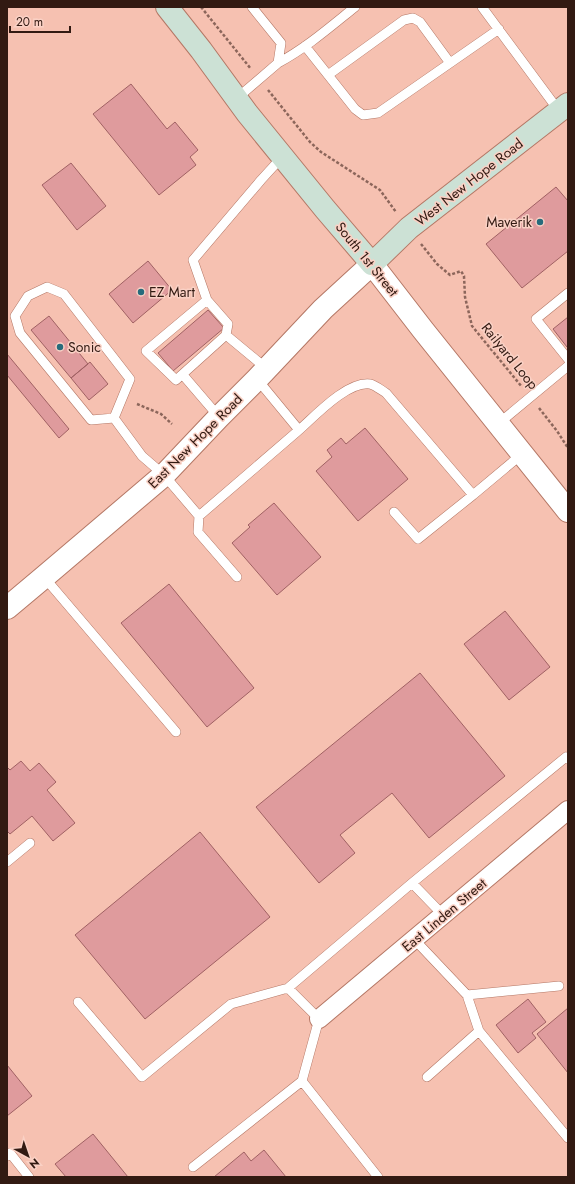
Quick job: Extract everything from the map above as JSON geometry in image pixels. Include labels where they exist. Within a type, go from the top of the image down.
[{"type":"main road","name":"South 1st Street","points":[[167,7],[201,50],[236,99],[282,157],[372,264]]},
{"type":"main road","name":"West New Hope Road","points":[[372,264],[409,228],[564,107]]},
{"type":"street","name":"East New Hope Road","points":[[7,608],[164,475],[323,309],[372,264]]},
{"type":"street","name":"South 1st Street","points":[[372,264],[417,324],[568,511]]},
{"type":"street","name":"East Linden Street","points":[[319,1019],[568,810]]},
{"type":"lane","points":[[252,7],[281,43],[278,63]]},
{"type":"lane","points":[[236,99],[278,63],[305,46],[355,7]]},
{"type":"lane","points":[[482,7],[564,107]]},
{"type":"lane","points":[[328,75],[404,20],[413,18],[420,22],[450,63]]},
{"type":"lane","points":[[305,46],[355,109],[363,115],[378,113],[499,29]]},
{"type":"lane","points":[[207,300],[191,319],[170,337],[146,351],[176,380],[183,375],[191,361],[214,342],[226,335],[228,324],[207,300],[193,260],[282,157]]},
{"type":"lane","points":[[47,287],[64,294],[130,380],[114,418],[91,420],[20,333],[15,316],[28,296],[47,287]]},
{"type":"lane","points":[[568,294],[536,319],[568,359]]},
{"type":"lane","points":[[226,335],[262,374],[299,430]]},
{"type":"lane","points":[[498,424],[568,366]]},
{"type":"lane","points":[[183,375],[219,417]]},
{"type":"lane","points":[[199,516],[338,395],[356,385],[371,384],[386,393],[473,495]]},
{"type":"lane","points":[[114,418],[142,456],[164,475],[199,516],[198,532],[237,577]]},
{"type":"lane","points":[[394,512],[418,539],[522,454]]},
{"type":"lane","points":[[44,577],[176,732]]},
{"type":"lane","points":[[78,1002],[142,1077],[231,1004],[288,988],[412,883],[566,757],[568,759]]},
{"type":"lane","points":[[7,862],[30,843]]},
{"type":"lane","points":[[412,883],[443,915]]},
{"type":"lane","points":[[414,939],[467,995],[479,1031],[568,1138]]},
{"type":"lane","points":[[467,995],[559,986]]},
{"type":"lane","points":[[193,1167],[302,1081],[319,1019],[288,988]]},
{"type":"lane","points":[[427,1076],[479,1031]]},
{"type":"lane","points":[[302,1081],[378,1177]]},
{"type":"lane","points":[[7,1156],[10,1153],[29,1177]]},
{"type":"path","points":[[201,7],[244,61]]},
{"type":"path","points":[[271,94],[310,142],[327,156],[380,190]]},
{"type":"path","name":"Railyard Loop","points":[[437,264],[450,275],[461,271],[464,276],[465,296],[472,326],[557,431],[568,448]]},
{"type":"path","points":[[137,404],[161,414],[172,424]]},
{"type":"building","points":[[131,84],[167,129],[175,122],[198,150],[190,157],[196,165],[159,195],[93,114]]},
{"type":"building","points":[[71,163],[106,206],[77,230],[42,185]]},
{"type":"building","name":"Maverik","points":[[556,187],[568,201],[568,251],[522,288],[486,244]]},
{"type":"building","name":"EZ Mart","points":[[148,261],[172,290],[133,323],[109,294]]},
{"type":"building","points":[[208,310],[224,328],[173,371],[158,353]]},
{"type":"building","name":"Sonic","points":[[49,316],[88,364],[71,378],[31,330]]},
{"type":"building","points":[[568,317],[568,346],[567,347],[553,329]]},
{"type":"building","points":[[7,354],[69,429],[59,438],[7,375]]},
{"type":"building","points":[[90,362],[108,384],[89,400],[71,378]]},
{"type":"building","points":[[365,428],[408,479],[358,521],[316,471],[332,457],[327,450],[341,438],[346,444]]},
{"type":"building","points":[[274,503],[321,557],[277,595],[232,543],[250,527],[248,525]]},
{"type":"building","points":[[169,584],[254,688],[207,727],[121,623]]},
{"type":"building","points":[[505,611],[550,667],[509,700],[464,644]]},
{"type":"building","points":[[420,673],[505,776],[429,838],[392,793],[340,835],[355,853],[319,883],[256,807]]},
{"type":"building","points":[[21,761],[30,771],[39,763],[56,782],[47,790],[75,823],[53,841],[32,816],[10,834],[7,831],[7,767],[10,770]]},
{"type":"building","points":[[200,832],[270,917],[145,1019],[75,935]]},
{"type":"building","points":[[528,999],[546,1022],[532,1033],[536,1038],[518,1053],[496,1025]]},
{"type":"building","points":[[568,1008],[568,1073],[537,1034]]},
{"type":"building","points":[[7,1065],[32,1096],[7,1116]]},
{"type":"building","points":[[93,1134],[128,1177],[66,1177],[55,1164]]},
{"type":"building","points":[[264,1150],[286,1177],[214,1177],[244,1152],[251,1161]]},
{"type":"place","name":"Maverik","points":[[540,222]]},
{"type":"place","name":"EZ Mart","points":[[141,292]]},
{"type":"place","name":"Sonic","points":[[60,347]]}]
